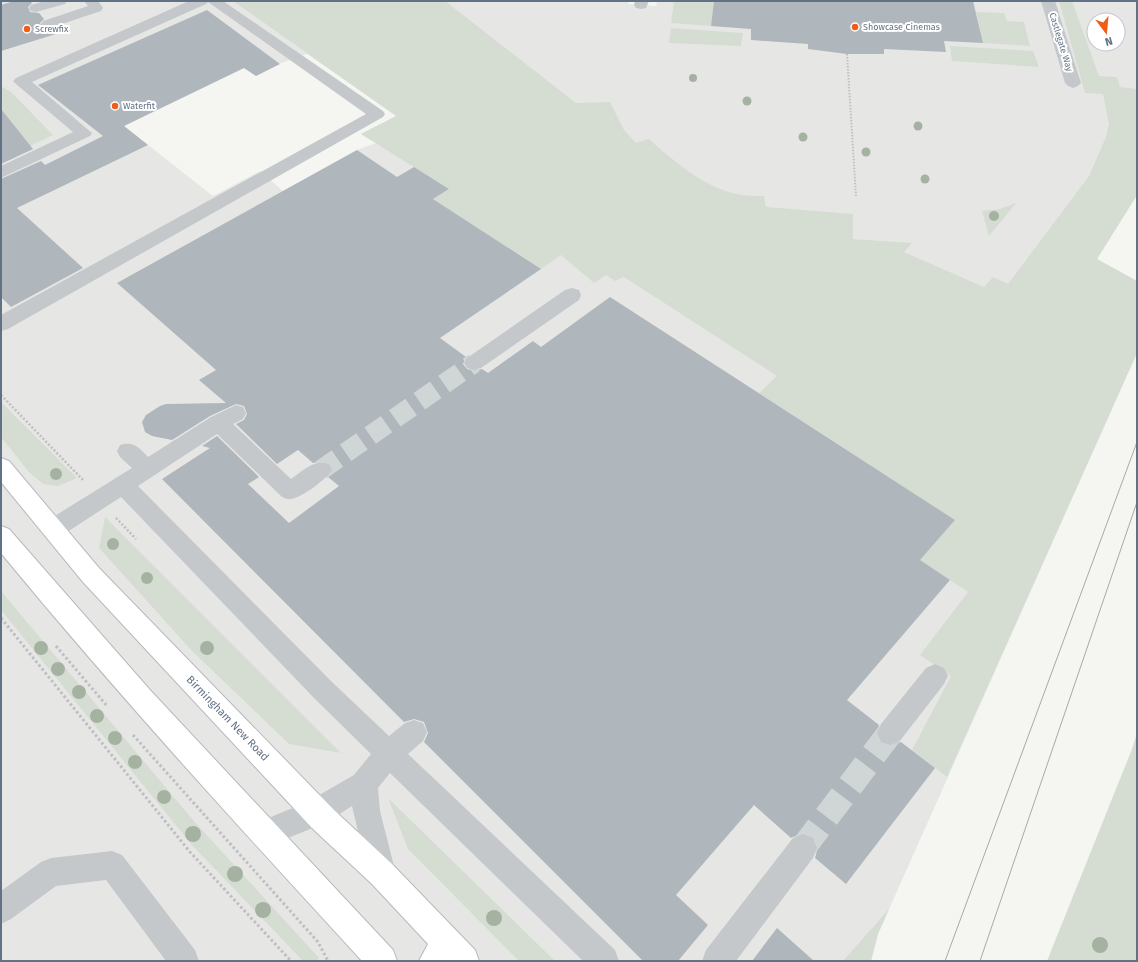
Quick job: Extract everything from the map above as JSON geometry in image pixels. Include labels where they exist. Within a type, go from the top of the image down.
[{"type":"highway","name":"Birmingham New Road","points":[[1,467],[91,575],[318,812],[382,874],[448,955]]},
{"type":"highway","points":[[1,536],[122,678],[382,961]]},
{"type":"street","points":[[36,8],[60,1]]},
{"type":"street","points":[[48,24],[96,8],[91,1]]},
{"type":"street","points":[[1,173],[84,133],[21,81],[201,1]]},
{"type":"street","points":[[1,324],[377,114],[214,1]]},
{"type":"street","name":"Castlegate Way","points":[[1048,1],[1074,83]]},
{"type":"street","points":[[474,363],[572,295]]},
{"type":"street","points":[[53,529],[227,418],[290,491],[321,470]]},
{"type":"street","points":[[128,450],[147,469]]},
{"type":"street","points":[[122,484],[323,690],[604,961]]},
{"type":"street","points":[[890,733],[935,676]]},
{"type":"street","points":[[264,834],[318,812],[364,784],[389,754],[414,732]]},
{"type":"street","points":[[364,784],[366,811],[382,874]]},
{"type":"street","points":[[717,961],[803,848]]},
{"type":"street","points":[[1,909],[51,872],[112,865],[184,961]]},
{"type":"path","points":[[847,54],[856,196]]},
{"type":"path","points":[[1,395],[81,478],[98,499]]},
{"type":"path","points":[[1,618],[190,852],[291,961]]},
{"type":"shaded area","points":[[1,1],[629,1],[628,4],[656,6],[657,1],[1137,1],[1137,195],[1097,259],[1137,281],[1137,353],[878,934],[871,961],[1,961]],"holes":[[[307,54],[397,116],[361,134],[376,143],[357,150],[283,191],[260,171],[213,196],[124,126],[244,68],[256,76],[276,65]]]},
{"type":"shaded area","points":[[233,1],[445,1],[576,103],[610,102],[624,130],[636,143],[649,139],[690,172],[712,186],[724,191],[747,196],[764,196],[766,207],[853,214],[853,239],[912,243],[904,252],[984,287],[993,277],[1008,284],[1089,176],[1106,137],[1109,124],[1103,94],[1085,93],[1059,1],[1072,1],[1086,40],[1086,52],[1090,52],[1099,76],[1117,77],[1120,87],[1137,89],[1137,195],[1097,259],[1137,281],[1137,353],[947,777],[912,750],[951,676],[920,655],[968,592],[920,560],[955,520],[759,393],[777,376],[624,277],[615,281],[606,275],[594,283],[561,255],[541,269],[433,199],[449,189],[361,134],[396,116]]},
{"type":"shaded area","points":[[674,1],[714,1],[711,26],[671,23]]},
{"type":"shaded area","points":[[976,12],[1004,13],[1007,21],[1024,22],[1030,46],[983,43]]},
{"type":"shaded area","points":[[671,28],[743,33],[741,46],[669,43]]},
{"type":"shaded area","points":[[950,46],[1033,51],[1039,67],[952,61]]},
{"type":"shaded area","points":[[1,86],[11,92],[53,135],[11,155],[23,137],[1,109]]},
{"type":"shaded area","points":[[1016,203],[989,236],[982,211],[1000,209]]},
{"type":"shaded area","points":[[1,402],[77,478],[58,486],[43,484],[29,472],[1,437]]},
{"type":"shaded area","points":[[105,517],[341,753],[289,744],[192,651],[99,548]]},
{"type":"shaded area","points":[[1,591],[193,820],[319,958],[316,961],[303,961],[191,844],[1,610]]},
{"type":"shaded area","points":[[1137,733],[1137,961],[1047,961],[1132,749]]},
{"type":"shaded area","points":[[388,798],[555,961],[519,961],[408,849]]},
{"type":"shaded area","points":[[889,909],[878,934],[871,961],[843,961]]},
{"type":"building","name":"Screwfix","points":[[14,1],[30,1],[32,3],[28,7],[30,12],[39,13],[44,19],[40,23],[42,28],[52,29],[56,34],[1,51],[1,5]]},
{"type":"building","name":"Showcase Cinemas","points":[[714,1],[973,1],[983,43],[944,41],[946,52],[884,49],[884,54],[847,54],[808,49],[808,44],[751,40],[751,29],[711,26]]},
{"type":"building","name":"Waterfit","points":[[207,10],[280,64],[256,76],[244,68],[124,126],[148,145],[17,208],[83,268],[11,307],[1,297],[1,179],[41,161],[45,165],[103,136],[38,85]]},
{"type":"building","points":[[1,109],[33,149],[1,164]]},
{"type":"building","points":[[357,150],[397,177],[414,167],[449,189],[433,199],[541,269],[440,338],[466,357],[463,364],[467,369],[474,371],[482,369],[488,373],[533,341],[541,347],[610,297],[955,520],[920,560],[950,580],[847,700],[879,725],[876,734],[881,743],[890,746],[901,742],[935,768],[846,884],[815,858],[818,847],[814,837],[802,833],[791,838],[754,805],[676,895],[708,925],[678,961],[643,961],[424,742],[428,733],[424,722],[414,719],[404,722],[162,479],[210,448],[202,446],[217,436],[259,477],[248,484],[289,523],[339,486],[328,477],[333,471],[330,463],[323,461],[313,463],[298,450],[277,464],[236,424],[244,420],[247,414],[244,406],[236,404],[210,416],[172,440],[152,436],[145,432],[142,422],[146,415],[160,406],[166,404],[226,403],[199,380],[216,370],[117,283]]},
{"type":"building","points":[[777,928],[814,961],[752,961]]},
{"type":"tunnel","points":[[321,470],[474,363]]},
{"type":"tunnel","points":[[803,848],[890,733]]},
{"type":"tram line","points":[[945,961],[1137,442]]},
{"type":"tram line","points":[[980,961],[1137,502]]},
{"type":"place","name":"Showcase Cinemas","points":[[855,27]]},
{"type":"place","name":"Screwfix","points":[[27,29]]},
{"type":"place","name":"Waterfit","points":[[115,106]]}]
